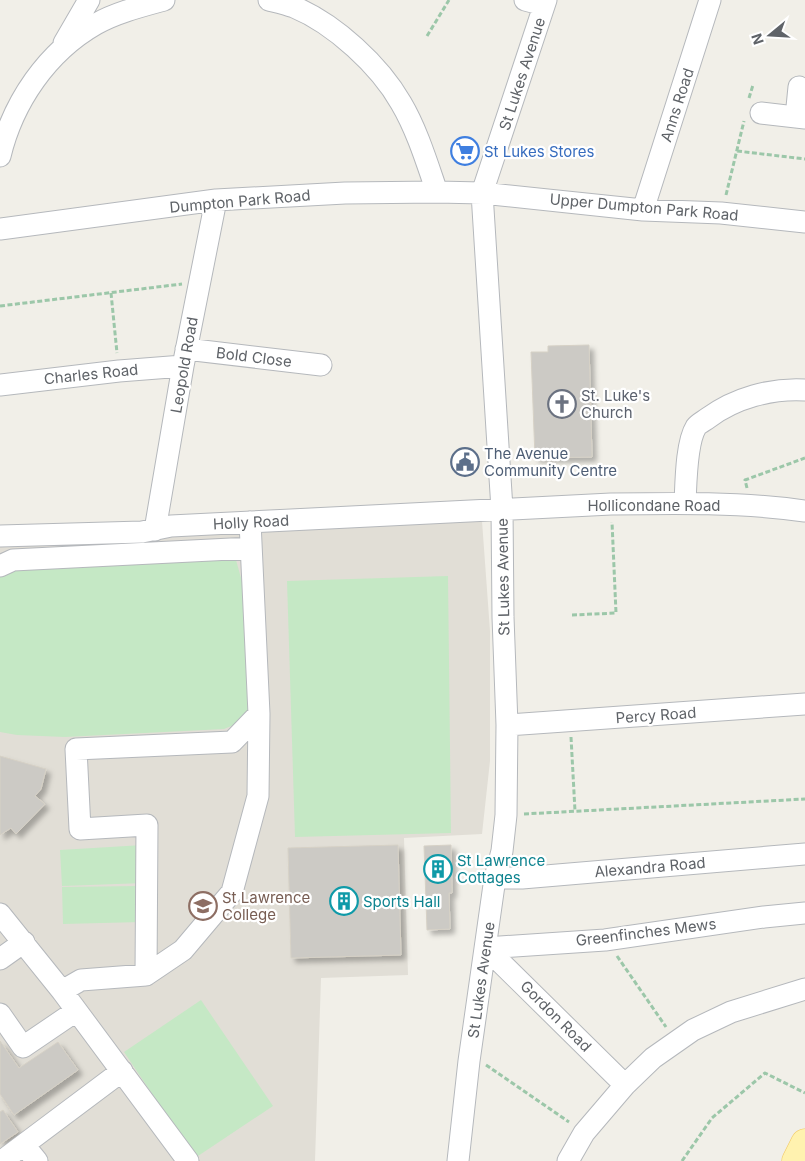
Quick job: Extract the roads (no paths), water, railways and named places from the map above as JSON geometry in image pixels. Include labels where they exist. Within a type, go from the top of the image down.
[{"type":"main road","points":[[796,1161],[805,1143]]},
{"type":"street","points":[[62,48],[89,0]]},
{"type":"street","points":[[0,156],[5,136],[21,102],[38,74],[62,48],[97,24],[144,5],[164,0]]},
{"type":"street","points":[[269,0],[295,7],[324,24],[364,54],[383,76],[402,104],[426,160],[437,192]]},
{"type":"street","name":"Anns Road","points":[[643,210],[710,0]]},
{"type":"street","name":"St Lukes Avenue","points":[[458,1161],[469,1062],[495,878],[502,851],[506,815],[507,725],[502,510],[482,193],[538,2]]},
{"type":"street","points":[[751,110],[801,118],[799,87]]},
{"type":"street","name":"Dumpton Park Road","points":[[0,229],[216,200],[345,193],[482,193]]},
{"type":"street","name":"Upper Dumpton Park Road","points":[[482,193],[643,210],[721,213],[805,222]]},
{"type":"street","name":"Leopold Road","points":[[155,530],[185,357],[216,200]]},
{"type":"street","name":"Bold Close","points":[[185,357],[321,365]]},
{"type":"street","name":"Charles Road","points":[[0,385],[119,371],[185,357]]},
{"type":"street","points":[[684,503],[689,446],[696,427],[720,409],[751,397],[772,391],[805,390]]},
{"type":"street","name":"Hollicondane Road","points":[[502,510],[611,504],[684,503],[748,505],[805,511]]},
{"type":"street","name":"Holly Road","points":[[0,536],[142,532],[171,526],[502,510]]},
{"type":"street","points":[[62,991],[82,980],[146,975],[183,950],[232,892],[258,796],[259,714],[250,522]]},
{"type":"street","points":[[0,566],[13,560],[252,548]]},
{"type":"street","name":"Percy Road","points":[[507,725],[805,704]]},
{"type":"street","points":[[146,975],[147,825],[80,829],[76,748],[232,742],[259,714]]},
{"type":"street","name":"Alexandra Road","points":[[495,878],[522,878],[805,854]]},
{"type":"street","name":"Greenfinches Mews","points":[[486,948],[605,940],[764,917],[805,913]]},
{"type":"street","points":[[0,914],[62,991],[188,1161]]},
{"type":"street","points":[[0,959],[24,942]]},
{"type":"street","name":"Gordon Road","points":[[486,948],[625,1085]]},
{"type":"street","points":[[568,1161],[584,1133],[625,1085],[653,1058],[693,1030],[731,1012],[805,989]]},
{"type":"street","points":[[0,1014],[23,1047],[76,1011]]},
{"type":"street","points":[[2,1161],[122,1071]]},
{"type":"street","points":[[24,1145],[37,1161]]},
{"type":"place","name":"St Lukes Stores","points":[[465,151]]},
{"type":"place","name":"St. Luke's Church","points":[[562,404]]},
{"type":"place","name":"The Avenue Community Centre","points":[[465,462]]},
{"type":"place","name":"St Lawrence Cottages","points":[[438,869]]},
{"type":"place","name":"Sports Hall","points":[[344,901]]},
{"type":"place","name":"St Lawrence College","points":[[203,906]]}]
